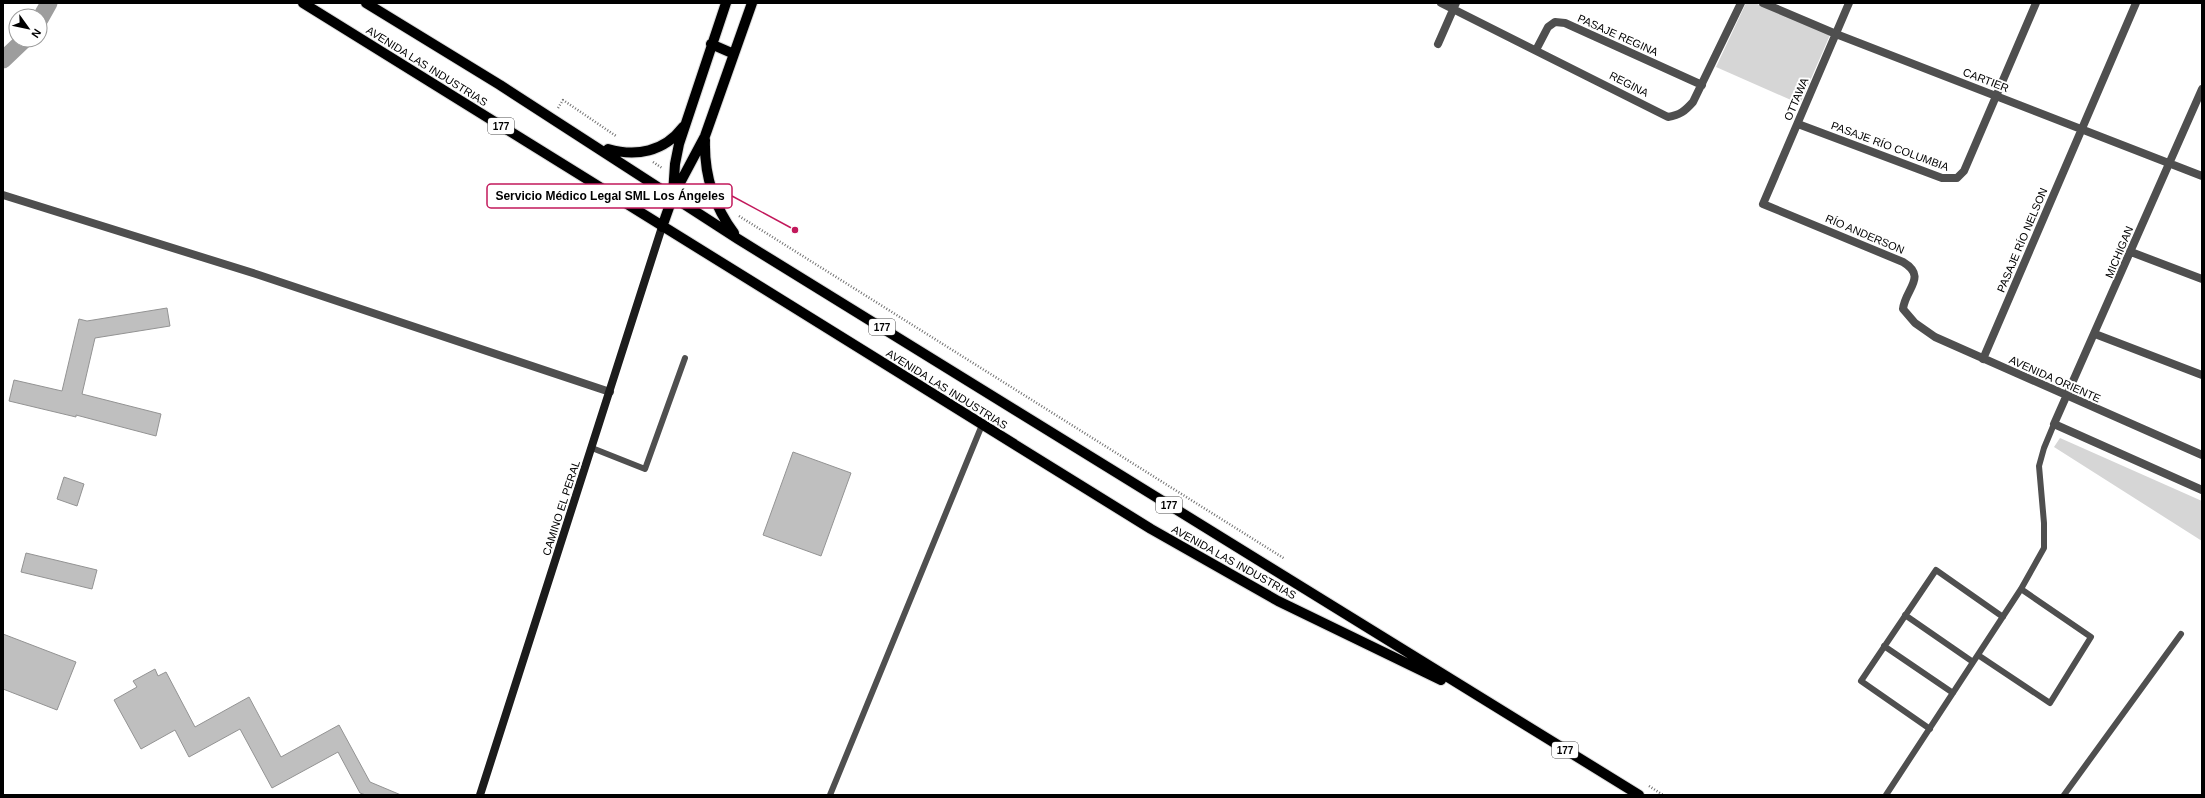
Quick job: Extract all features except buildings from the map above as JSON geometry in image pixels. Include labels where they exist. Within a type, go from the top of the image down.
[{"type":"main road","name":"AVENIDA LAS INDUSTRIAS","points":[[303,3],[982,425],[1223,571],[1318,621],[1491,705]]},
{"type":"main road","name":"AVENIDA LAS INDUSTRIAS","points":[[366,3],[598,147],[738,239],[1639,795]]},
{"type":"main road","points":[[673,196],[675,164],[686,122],[726,3]]},
{"type":"main road","points":[[662,227],[673,196],[705,136],[752,3]]},
{"type":"main road","points":[[711,44],[734,54]]},
{"type":"main road","points":[[598,147],[629,154],[648,151],[670,140],[686,122]]},
{"type":"main road","points":[[705,136],[706,165],[713,196],[728,225],[738,239]]},
{"type":"street","name":"REGINA","points":[[1442,3],[1454,6],[1536,50],[1668,117],[1678,116],[1685,112],[1702,85],[1742,3]]},
{"type":"street","name":"CARTIER","points":[[1763,3],[1836,34],[2202,176]]},
{"type":"street","name":"OTTAWA","points":[[1763,204],[1849,3]]},
{"type":"street","points":[[1997,96],[2036,3]]},
{"type":"street","name":"PASAJE RÍO NELSON","points":[[1983,359],[2136,3]]},
{"type":"street","points":[[1438,44],[1454,6]]},
{"type":"street","name":"PASAJE REGINA","points":[[1536,50],[1548,28],[1555,22],[1565,23],[1702,85]]},
{"type":"street","name":"MICHIGAN","points":[[2054,424],[2202,89]]},
{"type":"street","name":"PASAJE RÍO COLUMBIA","points":[[1798,124],[1950,179],[1957,178],[1964,170],[1997,96]]},
{"type":"street","points":[[3,195],[263,276],[610,392]]},
{"type":"street","name":"RÍO ANDERSON","points":[[1763,204],[1904,262],[1912,267],[1915,276],[1904,304],[1905,314]]},
{"type":"street","name":"CAMINO EL PERAL","points":[[480,795],[662,227]]},
{"type":"street","points":[[2131,252],[2202,279]]},
{"type":"street","name":"AVENIDA ORIENTE","points":[[1905,314],[1935,337],[2202,455]]},
{"type":"street","points":[[2095,334],[2202,375]]},
{"type":"street","points":[[2054,424],[2202,490]]},
{"type":"lane","points":[[592,448],[645,469],[685,358]]},
{"type":"lane","points":[[1886,795],[2021,589],[2044,548],[2044,523],[2039,466],[2044,448],[2054,424]]},
{"type":"lane","points":[[830,795],[982,425]]},
{"type":"lane","points":[[1930,729],[1861,681],[1936,570],[2003,617]]},
{"type":"lane","points":[[1978,655],[2050,703],[2091,637],[2021,589]]},
{"type":"lane","points":[[1905,615],[1973,662]]},
{"type":"lane","points":[[2064,795],[2181,634]]},
{"type":"lane","points":[[1884,646],[1953,693]]},
{"type":"path","points":[[738,215],[1288,562]]},
{"type":"path","points":[[1644,783],[1664,795]]},
{"type":"shaded area","points":[[1746,3],[1755,3],[1830,35],[1800,104],[1716,67]]},
{"type":"shaded area","points":[[2060,438],[2202,501],[2202,541],[2054,447]]},
{"type":"waterway","points":[[46,8],[49,3]]},
{"type":"waterway","points":[[3,60],[16,48]]},
{"type":"place","name":"Servicio Médico Legal SML Los Ángeles","points":[[795,230]]}]
